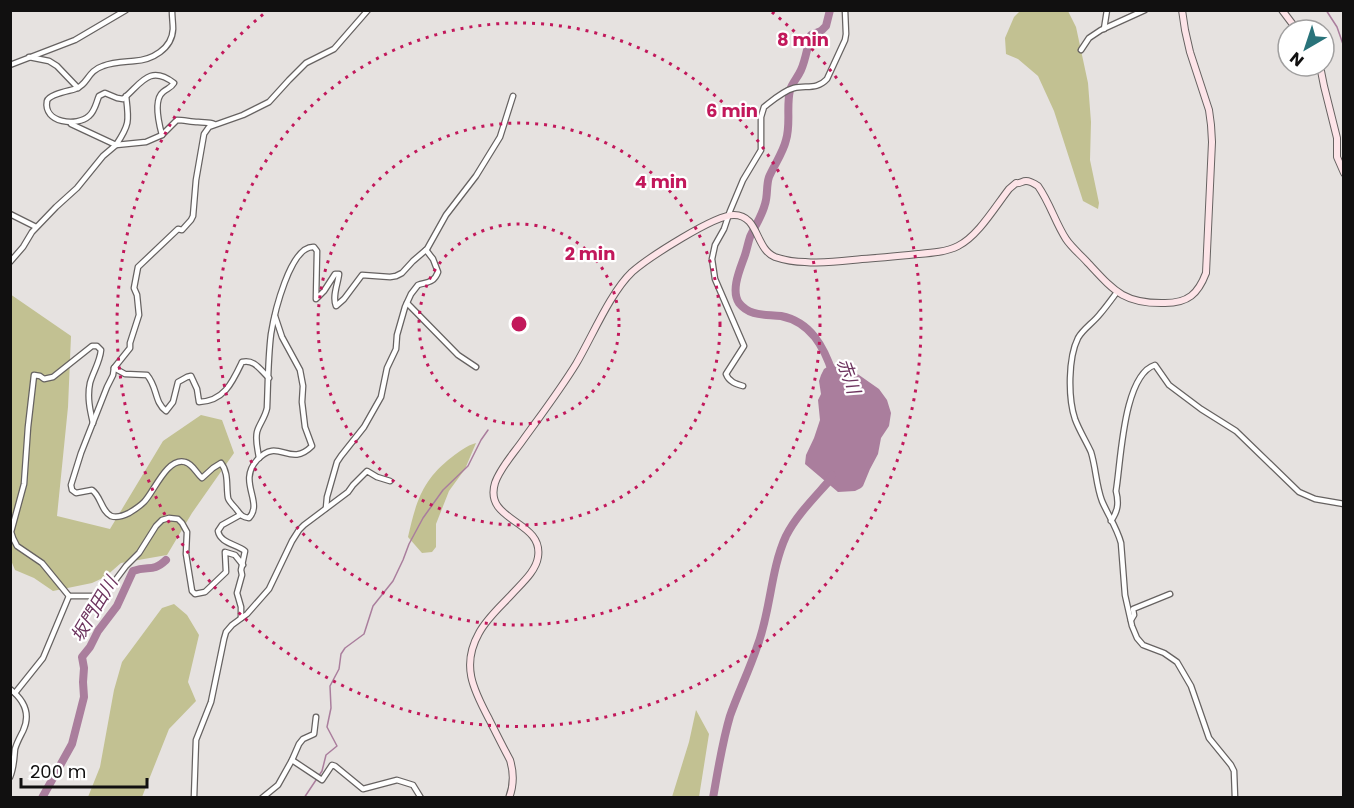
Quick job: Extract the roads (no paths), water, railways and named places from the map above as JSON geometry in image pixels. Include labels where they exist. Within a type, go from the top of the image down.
[{"type":"street","points":[[10,65],[75,40],[126,10]]},
{"type":"street","points":[[172,10],[171,36],[159,54],[148,60],[122,61],[93,70],[78,88],[49,97],[48,108],[55,118],[116,146],[146,142],[162,135],[177,120],[215,124]]},
{"type":"street","points":[[275,316],[282,337],[300,370],[305,427],[312,446],[295,456],[276,449],[269,450],[259,458],[250,473],[249,484],[255,508],[249,518],[240,514],[229,500],[226,474],[221,463],[202,477],[186,462],[180,462],[169,468],[143,503],[120,516],[111,516],[106,512],[92,490],[79,493],[72,490],[71,485],[81,453],[114,368],[130,348],[137,325],[139,305],[134,288],[138,267],[178,229],[182,230],[193,216],[196,180],[204,134],[209,127],[215,124],[243,116],[269,102],[306,63],[334,49],[368,10]]},
{"type":"street","points":[[743,386],[731,382],[726,374],[744,346],[715,279],[712,259],[743,180],[761,150],[761,117],[764,107],[786,91],[797,87],[817,87],[827,79],[845,40],[845,10]]},
{"type":"street","points":[[1104,29],[1107,10]]},
{"type":"street","points":[[1130,10],[1138,14]]},
{"type":"street","points":[[1081,50],[1089,38],[1144,10]]},
{"type":"street","points":[[509,798],[513,784],[510,760],[475,691],[470,673],[470,656],[484,625],[532,571],[539,550],[534,537],[501,511],[494,497],[495,482],[575,366],[608,306],[628,277],[644,262],[664,249],[719,218],[737,215],[747,220],[754,228],[769,253],[775,257],[792,261],[817,263],[936,252],[959,245],[969,239],[1009,189],[1016,183],[1026,181],[1038,186],[1066,239],[1117,292],[1130,300],[1139,302],[1182,301],[1196,292],[1202,285],[1206,273],[1212,142],[1209,111],[1190,52],[1182,10]]},
{"type":"street","points":[[29,57],[50,61],[78,88]]},
{"type":"street","points":[[67,122],[79,122],[88,117],[95,109],[99,96],[105,93],[123,99],[149,75],[160,75],[174,82],[172,87],[163,91],[159,96],[158,118],[162,135]]},
{"type":"street","points":[[1322,78],[1336,129],[1337,157],[1344,173]]},
{"type":"street","points":[[10,262],[36,227],[77,188],[103,156],[116,146],[126,129],[128,115],[126,96]]},
{"type":"street","points":[[259,458],[257,431],[266,414],[271,334],[282,291],[296,259],[304,249],[310,246],[317,251],[316,299],[335,274],[339,274],[334,299],[336,306],[362,276],[390,277],[402,273],[426,250],[446,215],[476,176],[500,137],[513,96]]},
{"type":"street","points":[[10,214],[36,227]]},
{"type":"street","points":[[326,508],[337,462],[364,427],[381,397],[387,368],[396,350],[398,329],[411,294],[418,285],[432,282],[438,272],[426,250]]},
{"type":"street","points":[[1117,292],[1100,315],[1080,335],[1073,354],[1071,397],[1075,420],[1091,454],[1098,491],[1119,535],[1125,595],[1137,638],[1148,648],[1164,653],[1177,662],[1187,678],[1209,738],[1234,771],[1235,798]]},
{"type":"street","points":[[407,303],[458,355],[476,367]]},
{"type":"street","points":[[69,596],[42,563],[17,546],[11,532],[24,483],[34,375],[44,379],[53,377],[92,346],[97,346],[101,350],[100,356],[88,395],[93,423]]},
{"type":"street","points":[[114,368],[124,374],[147,375],[153,382],[159,406],[166,411],[173,402],[178,382],[187,377],[191,376],[197,389],[199,402],[207,402],[221,396],[235,377],[242,362],[254,362],[269,378]]},
{"type":"street","points":[[1112,521],[1117,513],[1116,491],[1128,404],[1148,368],[1155,365],[1169,385],[1236,431],[1299,492],[1315,499],[1344,504]]},
{"type":"street","points":[[194,798],[196,740],[211,702],[226,632],[247,615],[269,589],[292,541],[304,525],[348,492],[367,471],[390,481]]},
{"type":"street","points":[[240,514],[222,525],[218,531],[219,536],[224,540],[245,551],[237,593],[241,618]]},
{"type":"street","points":[[69,596],[98,596],[139,553],[156,526],[162,520],[169,518],[178,519],[187,532],[186,554],[192,591],[195,594],[205,591],[226,572],[225,552],[235,555],[243,565]]},
{"type":"street","points":[[1131,620],[1134,615],[1133,609],[1170,594]]},
{"type":"street","points":[[15,693],[43,658],[69,596]]},
{"type":"street","points":[[10,688],[24,706],[27,718],[17,742],[14,768],[10,777]]},
{"type":"street","points":[[262,798],[278,785],[298,744],[314,734],[316,717]]},
{"type":"street","points":[[292,760],[322,780],[332,765],[363,789],[397,780],[413,785],[421,798]]},
{"type":"water","points":[[832,364],[849,368],[879,389],[887,400],[891,413],[889,426],[881,438],[878,454],[863,486],[855,491],[838,492],[805,464],[806,455],[820,420],[819,381],[824,369]]},
{"type":"waterway","name":"赤川","points":[[830,10],[826,26],[811,35],[803,66],[790,90],[786,140],[769,177],[765,204],[750,237],[737,279],[736,292],[739,303],[748,311],[781,316],[801,324],[821,345],[833,374]]},
{"type":"waterway","points":[[1326,10],[1337,27],[1344,47]]},
{"type":"waterway","points":[[304,798],[322,771],[326,755],[337,746],[327,727],[331,708],[330,686],[339,669],[341,654],[345,648],[364,634],[373,606],[393,581],[423,518],[443,490],[468,466],[488,430]]},
{"type":"waterway","name":"赤川","points":[[713,798],[727,726],[762,633],[781,549],[795,521],[832,475]]},
{"type":"waterway","name":"坂門田川","points":[[42,798],[72,744],[84,697],[82,657],[117,606],[133,571],[154,568],[166,560]]}]
